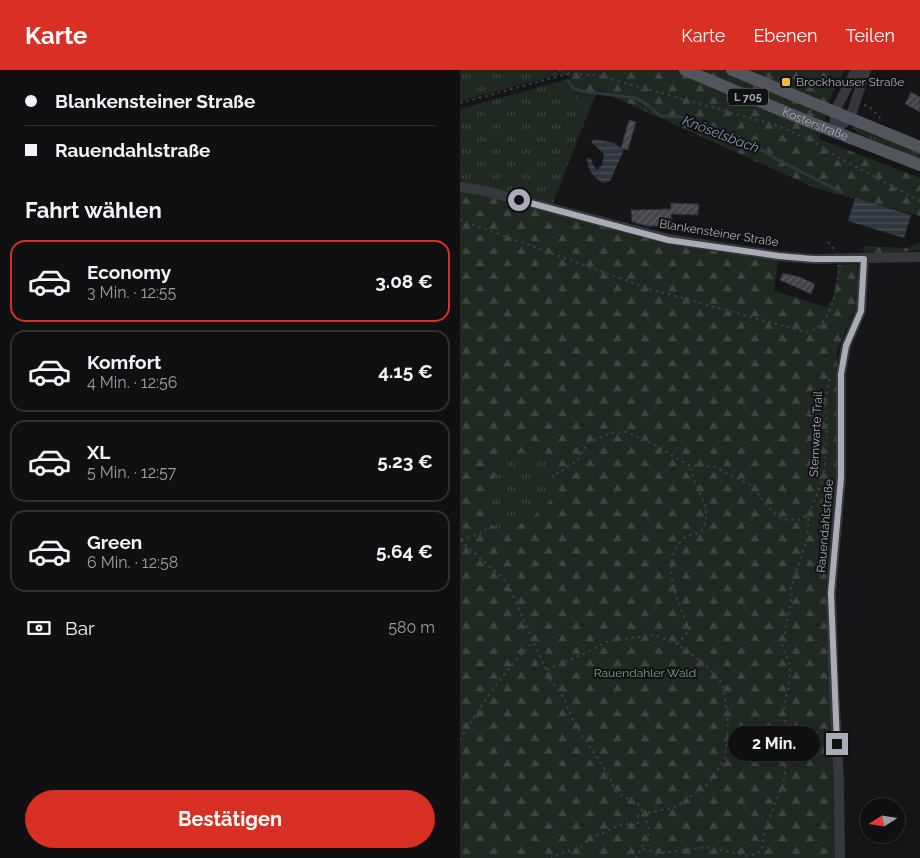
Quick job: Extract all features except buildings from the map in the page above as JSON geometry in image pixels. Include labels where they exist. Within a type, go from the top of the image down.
[{"type":"main road","name":"Kosterstraße","points":[[685,70],[834,132],[920,164]]},
{"type":"main road","name":"Kosterstraße","points":[[732,70],[920,147]]},
{"type":"street","points":[[834,132],[835,112],[856,70]]},
{"type":"street","points":[[834,132],[850,118],[866,70]]},
{"type":"street","name":"Blankensteiner Straße","points":[[460,187],[486,191],[668,240],[779,256],[840,260],[920,257]]},
{"type":"street","name":"Rauendahlstraße","points":[[840,858],[831,593],[841,478],[841,374],[846,346],[861,311],[864,259]]},
{"type":"path","points":[[460,103],[567,74],[597,75],[775,125],[811,140],[832,154],[920,202]]},
{"type":"path","points":[[856,102],[869,106],[876,115],[887,122]]},
{"type":"path","points":[[460,220],[650,290],[796,330],[812,332],[820,325],[833,306],[839,279],[840,260]]},
{"type":"path","name":"Sternwarte Trail","points":[[643,849],[663,853],[706,847],[748,856],[761,851],[763,846],[767,824],[785,774],[784,705],[789,687],[790,665],[782,646],[792,596],[790,590],[806,539],[809,514],[824,477],[827,428],[825,405],[831,373]]},
{"type":"path","points":[[556,474],[577,461],[589,442],[610,432],[627,432],[657,446],[688,465],[715,467],[752,486],[768,507],[781,519],[798,520],[809,514]]},
{"type":"path","points":[[677,644],[690,630],[674,590],[672,567],[674,553],[684,538],[701,532],[706,521],[706,507],[688,465]]},
{"type":"path","points":[[461,540],[477,535],[492,525]]},
{"type":"path","points":[[461,540],[507,582],[550,679],[564,698],[574,723],[608,774],[617,793],[638,804],[644,814],[649,830],[648,838],[636,858]]},
{"type":"path","points":[[547,670],[581,656],[609,641],[654,635],[677,644],[708,667],[723,685],[728,723],[725,760],[709,783],[676,807],[638,815],[638,825],[623,824],[615,827],[590,839],[579,848],[551,858]]},
{"type":"path","points":[[460,740],[493,689],[533,642]]},
{"type":"path","points":[[677,858],[678,852]]},
{"type":"green space","points":[[460,70],[553,70],[560,74],[460,101]]},
{"type":"green space","points":[[553,70],[845,70],[832,93],[819,139],[920,178],[920,216],[815,188],[598,90],[591,106],[584,105],[566,89],[572,78]]},
{"type":"green space","points":[[572,78],[584,105],[591,106],[552,205],[460,183],[460,109]]},
{"type":"green space","points":[[854,127],[920,153],[920,159],[857,133],[852,128]]},
{"type":"green space","name":"Rauendahler Wald","points":[[460,192],[486,194],[778,260],[774,291],[826,307],[834,294],[837,282],[837,265],[857,264],[859,300],[837,351],[838,481],[826,587],[838,858],[460,858]],"holes":[[[524,452],[544,457],[556,474],[557,494],[535,515],[520,524],[511,527],[490,526],[481,505],[491,482],[510,456]]]},
{"type":"green space","points":[[920,242],[920,250],[864,255],[863,246],[908,248]]},
{"type":"green space","points":[[524,452],[544,457],[556,474],[557,494],[535,515],[520,524],[501,528],[490,527],[481,505],[491,482],[510,456]]},
{"type":"shaded area","points":[[594,139],[614,143],[624,150],[610,181],[603,183],[600,181],[594,176],[588,166],[587,158],[591,159],[597,170],[602,165],[604,154],[591,142]]},
{"type":"shaded area","points":[[855,198],[911,215],[904,238],[848,221]]},
{"type":"waterway","name":"Knöselsbach","points":[[568,81],[573,88],[581,91],[635,98],[642,101],[661,116],[681,117],[743,139],[782,162],[843,193]]},
{"type":"place","name":"Brockhauser Straße","points":[[786,82]]},
{"type":"route","points":[[519,200],[668,240],[779,256],[813,259],[864,259],[861,311],[846,346],[841,374],[841,478],[831,593],[837,744]]}]
